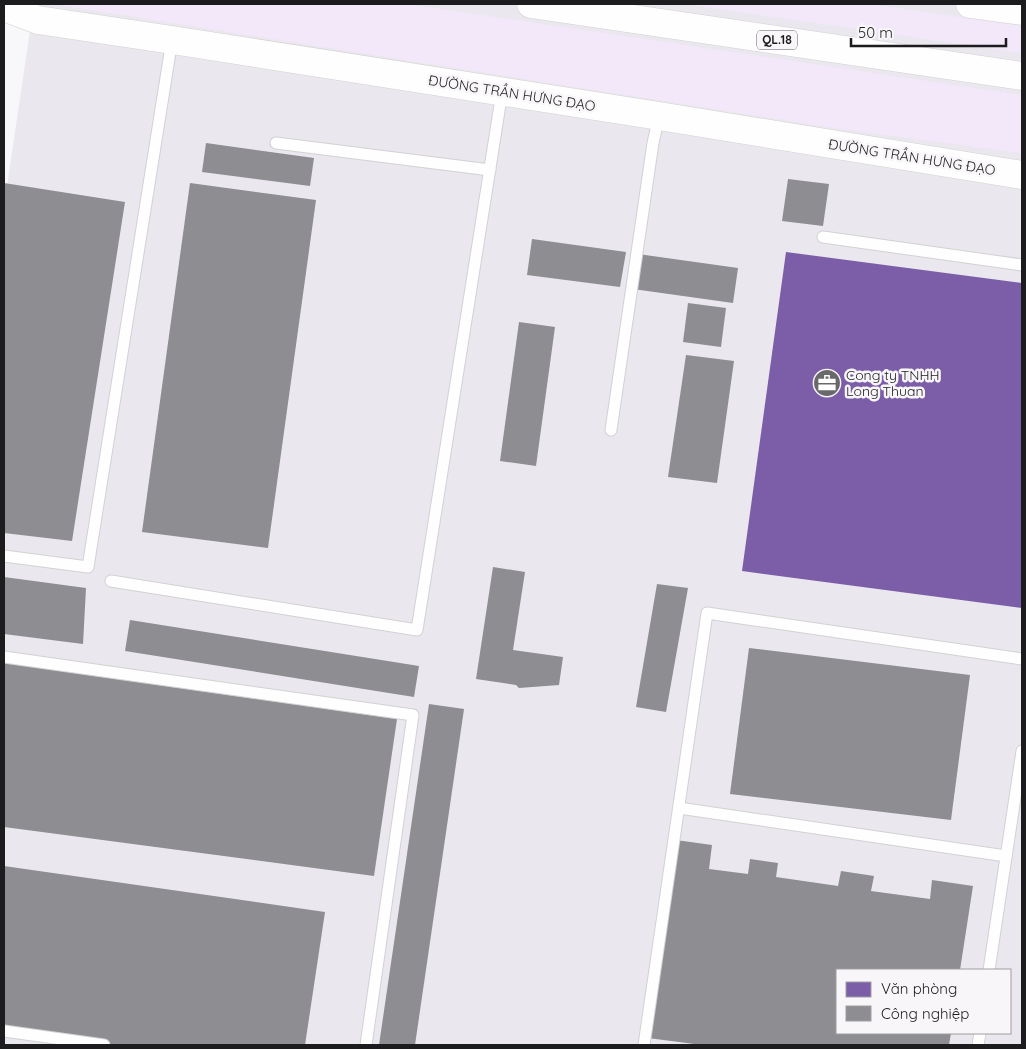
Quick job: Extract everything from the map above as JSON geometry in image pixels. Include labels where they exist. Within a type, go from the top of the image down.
[{"type":"main road","name":"QL.18","points":[[531,4],[1022,76]]},
{"type":"main road","points":[[970,4],[1022,11]]},
{"type":"main road","name":"ĐƯỜNG TRẦN HƯNG ĐẠO","points":[[4,6],[38,20],[659,116],[1022,176]]},
{"type":"lane","points":[[4,556],[88,567],[172,40]]},
{"type":"lane","points":[[111,582],[417,630],[502,92]]},
{"type":"lane","points":[[611,430],[653,143],[659,116]]},
{"type":"lane","points":[[276,143],[490,170]]},
{"type":"lane","points":[[823,237],[1022,265]]},
{"type":"lane","points":[[644,1045],[707,613],[1022,659]]},
{"type":"lane","points":[[4,657],[413,715],[366,1045]]},
{"type":"lane","points":[[989,969],[1022,751]]},
{"type":"lane","points":[[679,808],[1006,856]]},
{"type":"lane","points":[[4,1031],[104,1045]]},
{"type":"shaded area","points":[[34,4],[1022,4],[1022,1045],[4,1045],[4,206]]},
{"type":"shaded area","points":[[53,4],[407,4],[1022,95],[1022,153],[841,129]]},
{"type":"shaded area","points":[[685,4],[869,4],[1022,26],[1022,53]]},
{"type":"building: Văn phòng","points":[[786,252],[1022,283],[1022,608],[742,571]]},
{"type":"building: Công nghiệp","points":[[206,143],[314,158],[310,186],[202,172]]},
{"type":"building: Công nghiệp","points":[[788,179],[829,184],[823,226],[782,221]]},
{"type":"building: Công nghiệp","points":[[4,183],[125,202],[72,541],[4,533]]},
{"type":"building: Công nghiệp","points":[[190,183],[316,200],[268,548],[142,532]]},
{"type":"building: Công nghiệp","points":[[532,239],[626,252],[620,287],[527,275]]},
{"type":"building: Công nghiệp","points":[[638,254],[738,268],[733,303],[633,289]]},
{"type":"building: Công nghiệp","points":[[688,303],[726,308],[721,347],[683,342]]},
{"type":"building: Công nghiệp","points":[[519,322],[555,327],[536,466],[500,461]]},
{"type":"building: Công nghiệp","points":[[686,355],[734,361],[717,483],[668,477]]},
{"type":"building: Công nghiệp","points":[[493,567],[525,572],[513,650],[563,657],[559,685],[519,688],[516,685],[476,679]]},
{"type":"building: Công nghiệp","points":[[4,577],[86,588],[83,644],[4,634]]},
{"type":"building: Công nghiệp","points":[[657,584],[688,588],[666,712],[636,707]]},
{"type":"building: Công nghiệp","points":[[130,620],[419,666],[414,697],[125,651]]},
{"type":"building: Công nghiệp","points":[[749,648],[970,675],[951,820],[730,794]]},
{"type":"building: Công nghiệp","points":[[4,663],[397,719],[374,876],[4,827]]},
{"type":"building: Công nghiệp","points":[[429,704],[464,709],[415,1045],[379,1045]]},
{"type":"building: Công nghiệp","points":[[676,840],[712,845],[709,869],[748,874],[750,859],[778,863],[776,877],[838,886],[841,871],[874,876],[871,891],[930,899],[932,880],[973,886],[960,969],[836,969],[836,1034],[951,1034],[949,1045],[702,1045],[648,1038]]},
{"type":"building: Công nghiệp","points":[[4,866],[325,912],[305,1045],[107,1045],[4,1031]]},
{"type":"place","name":"Cong ty TNHH Long Thuan","points":[[827,383]]}]
